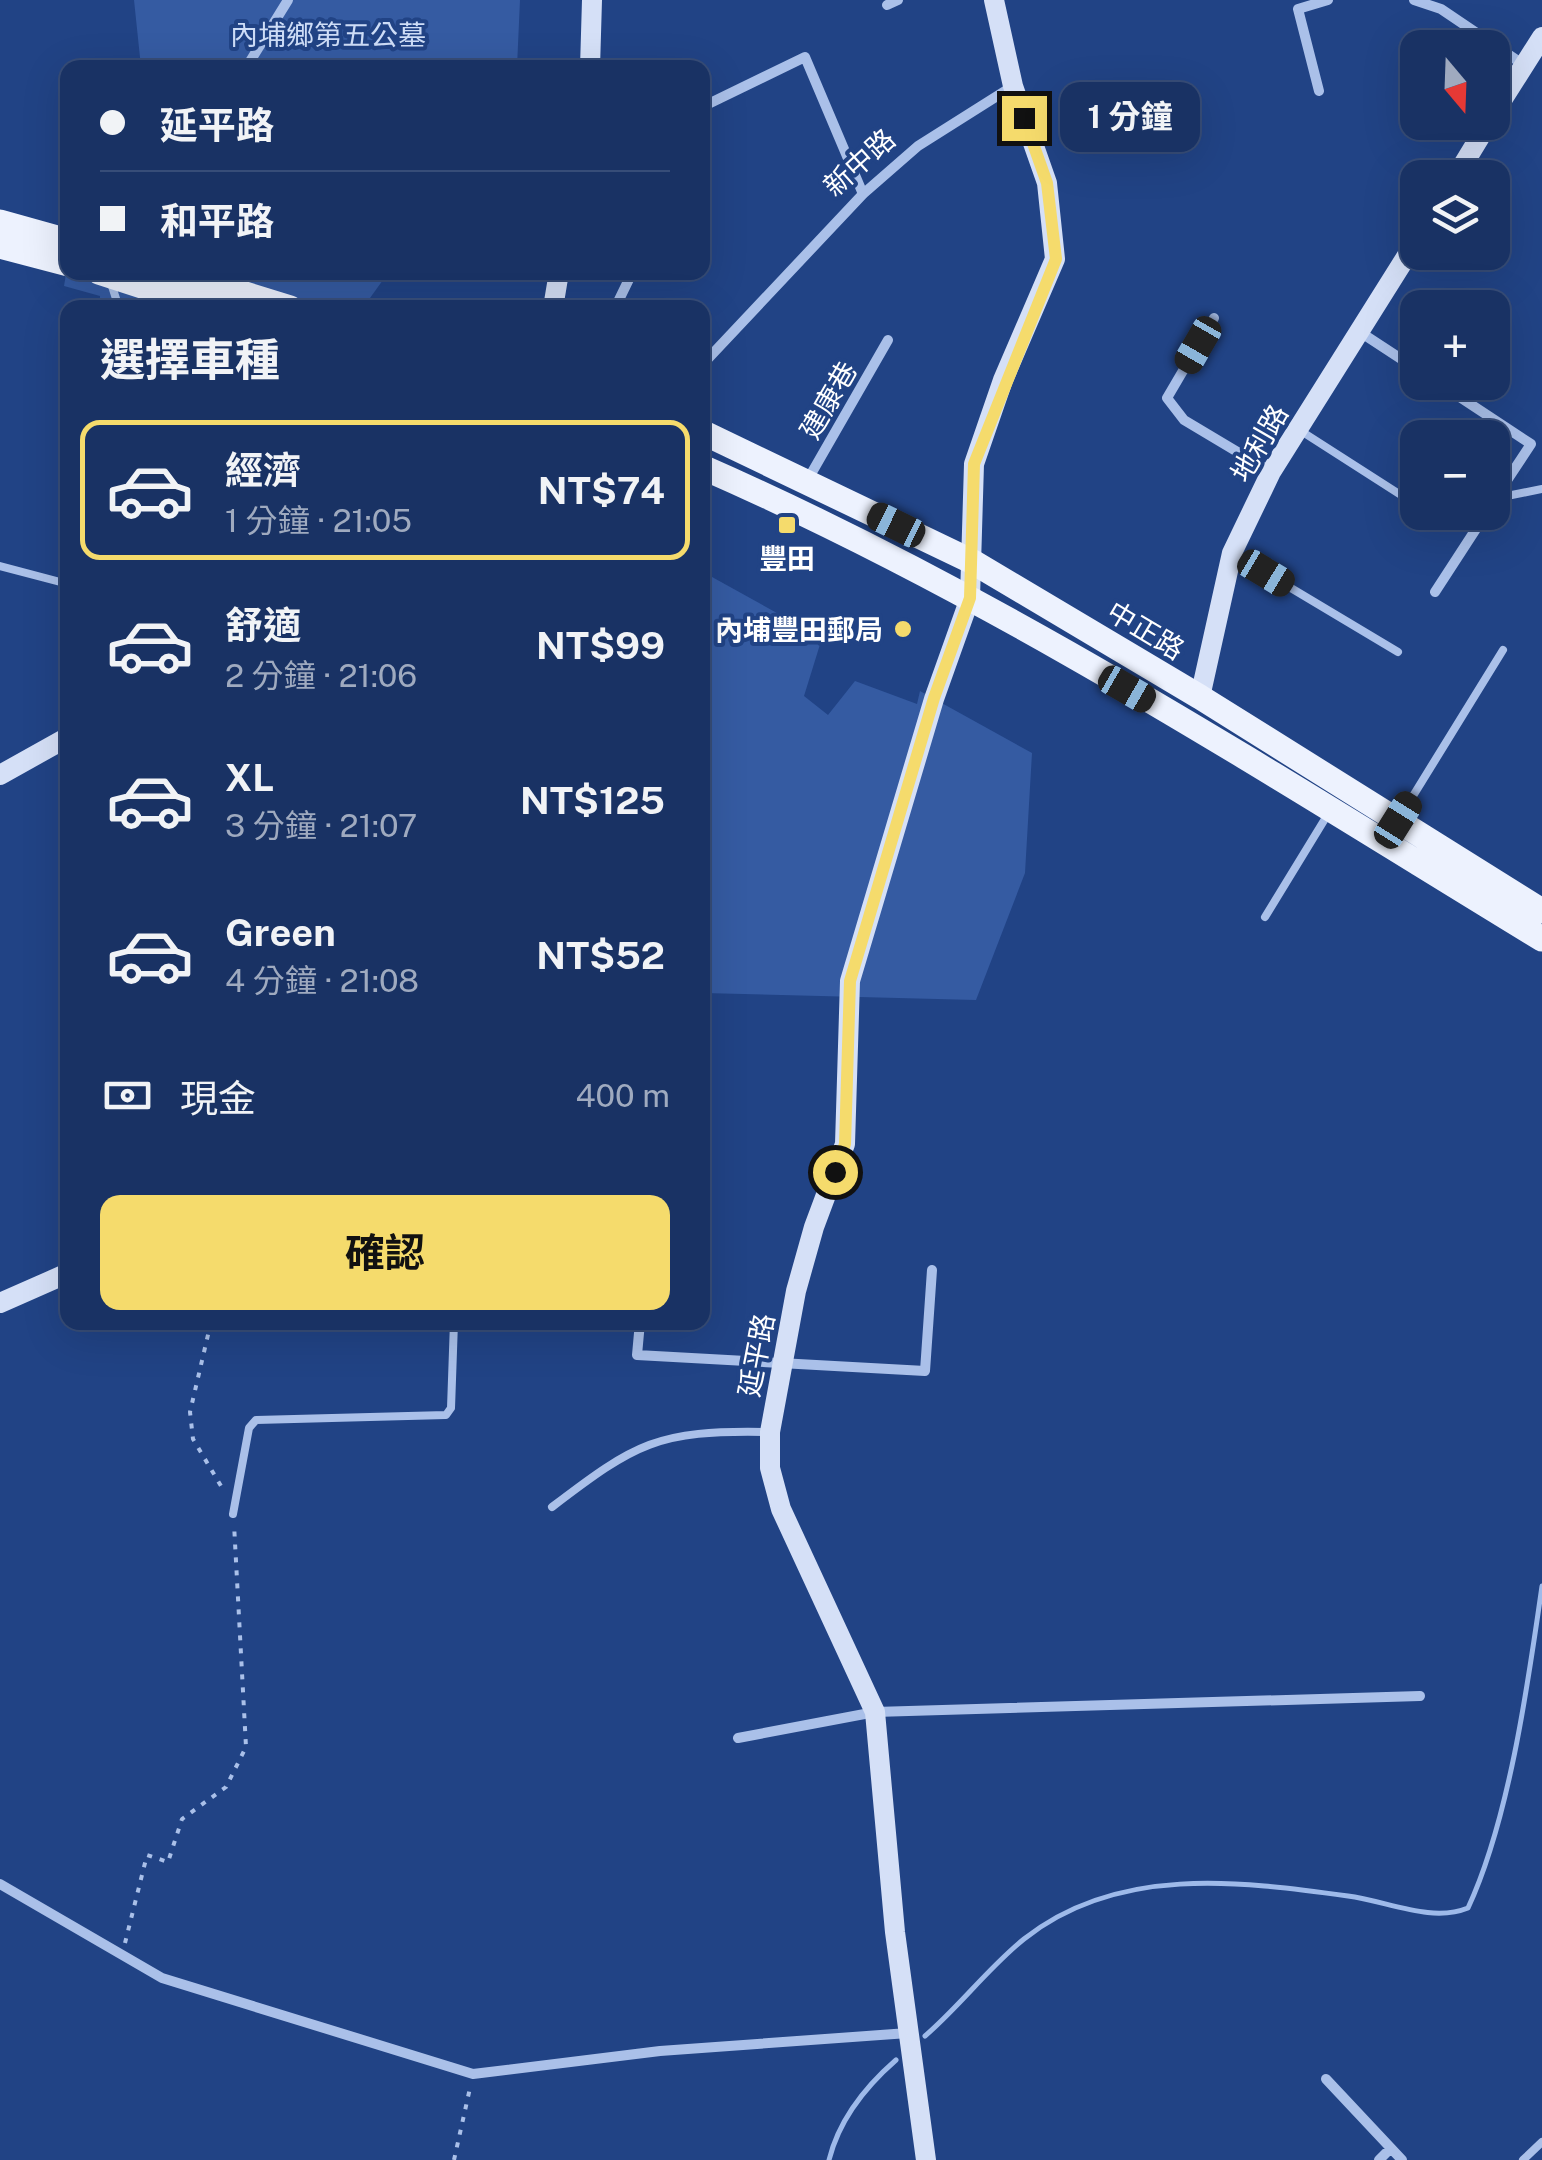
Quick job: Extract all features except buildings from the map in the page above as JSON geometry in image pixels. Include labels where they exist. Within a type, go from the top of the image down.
[{"type":"main road","points":[[0,222],[60,239]]},
{"type":"main road","points":[[0,246],[60,262]]},
{"type":"main road","points":[[127,280],[186,300]]},
{"type":"main road","points":[[200,280],[264,300]]},
{"type":"main road","name":"中正路","points":[[710,436],[974,562],[1200,697],[1542,911]]},
{"type":"main road","points":[[710,470],[782,502],[970,598],[1542,939]]},
{"type":"street","points":[[251,60],[288,0]]},
{"type":"street","points":[[590,60],[592,0]]},
{"type":"street","points":[[994,0],[1012,86]]},
{"type":"street","points":[[1318,91],[1298,9],[1328,0]]},
{"type":"street","points":[[1414,0],[1442,9],[1524,64]]},
{"type":"street","points":[[1510,87],[1542,37]]},
{"type":"street","points":[[710,103],[805,57],[863,194]]},
{"type":"street","name":"新中路","points":[[710,357],[863,194],[918,146],[1012,86]]},
{"type":"street","name":"延平路","points":[[926,2160],[908,2033],[875,1712],[782,1508],[770,1468],[770,1432],[814,1227],[845,1144],[850,981],[934,698],[970,598],[974,464],[1056,259],[1047,183],[1012,86]]},
{"type":"street","name":"地利路","points":[[1200,697],[1232,553],[1270,472],[1400,267]]},
{"type":"street","points":[[1214,318],[1167,398],[1184,420],[1270,472]]},
{"type":"street","points":[[1360,332],[1400,358]]},
{"type":"street","name":"建康巷","points":[[806,482],[888,340]]},
{"type":"street","points":[[1464,400],[1494,420]]},
{"type":"street","points":[[1510,431],[1530,444],[1510,475]]},
{"type":"street","points":[[1435,592],[1475,530]]},
{"type":"street","points":[[0,775],[60,741]]},
{"type":"street","points":[[639,1330],[637,1355],[925,1372],[932,1270]]},
{"type":"street","points":[[0,1303],[60,1277]]},
{"type":"street","points":[[738,1738],[875,1712],[1420,1696]]},
{"type":"street","points":[[0,1884],[121,1958],[162,1978],[473,2074],[660,2050],[908,2033]]},
{"type":"street","points":[[1326,2079],[1402,2160]]},
{"type":"street","points":[[1379,2160],[1390,2150]]},
{"type":"lane","points":[[1297,429],[1400,495]]},
{"type":"lane","points":[[1510,497],[1542,490]]},
{"type":"lane","points":[[1232,553],[1398,652]]},
{"type":"lane","points":[[0,566],[60,582]]},
{"type":"lane","points":[[1398,820],[1503,650]]},
{"type":"lane","points":[[1265,917],[1330,810]]},
{"type":"lane","points":[[233,1514],[249,1428],[256,1420],[446,1415],[451,1408],[454,1330]]},
{"type":"lane","points":[[552,1508],[615,1459],[648,1442],[722,1431],[770,1432]]},
{"type":"lane","points":[[1523,2160],[1542,2142]]},
{"type":"path","points":[[121,1958],[147,1855],[168,1862],[182,1820],[226,1787],[246,1747],[233,1514],[218,1478],[193,1439],[190,1412],[209,1330]]},
{"type":"path","points":[[454,2160],[473,2074]]},
{"type":"green space","name":"內埔鄉第五公墓","points":[[134,0],[520,0],[517,60],[140,60]]},
{"type":"green space","points":[[65,280],[383,280],[370,298],[380,300],[100,300],[100,296],[64,286]]},
{"type":"green space","points":[[710,576],[822,638],[804,696],[828,715],[855,681],[917,704],[920,691],[1032,753],[1025,873],[976,1000],[710,993]]},
{"type":"waterway","points":[[925,2036],[1024,1939],[1060,1915],[1099,1899],[1139,1889],[1180,1884],[1264,1886],[1348,1896],[1424,1912],[1468,1908],[1506,1793],[1542,1586]]},
{"type":"waterway","points":[[829,2160],[839,2131],[855,2105],[896,2060]]},
{"type":"place","name":"豐田","points":[[787,525]]},
{"type":"place","name":"內埔豐田郵局","points":[[903,629]]},
{"type":"route","points":[[835,1172],[845,1144],[852,1024],[850,981],[934,698],[970,598],[974,464],[1004,380],[1056,259],[1047,183],[1024,118]]}]
